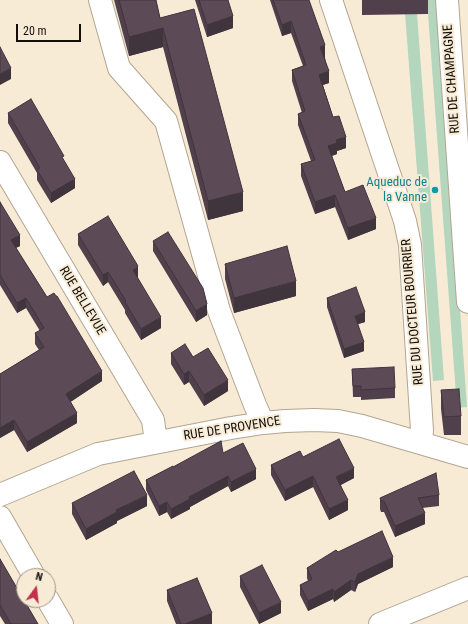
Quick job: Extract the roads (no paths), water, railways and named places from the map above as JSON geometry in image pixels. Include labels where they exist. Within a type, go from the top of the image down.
[{"type":"street","points":[[100,0],[119,68],[166,121],[219,311],[263,423]]},
{"type":"street","name":"RUE DU DOCTEUR BOURRIER","points":[[331,0],[405,221],[410,245],[422,430],[420,443]]},
{"type":"street","name":"RUE DE CHAMPAGNE","points":[[447,0],[468,302]]},
{"type":"street","name":"RUE BELLEVUE","points":[[0,162],[153,420],[156,442]]},
{"type":"street","name":"RUE DE PROVENCE","points":[[0,495],[98,454],[263,423],[314,420],[338,421],[362,426],[468,457]]},
{"type":"street","points":[[0,517],[29,568]]},
{"type":"street","points":[[380,624],[468,588]]},
{"type":"street","points":[[53,608],[62,624]]},
{"type":"place","name":"Aqueduc de la Vanne","points":[[435,190]]}]
